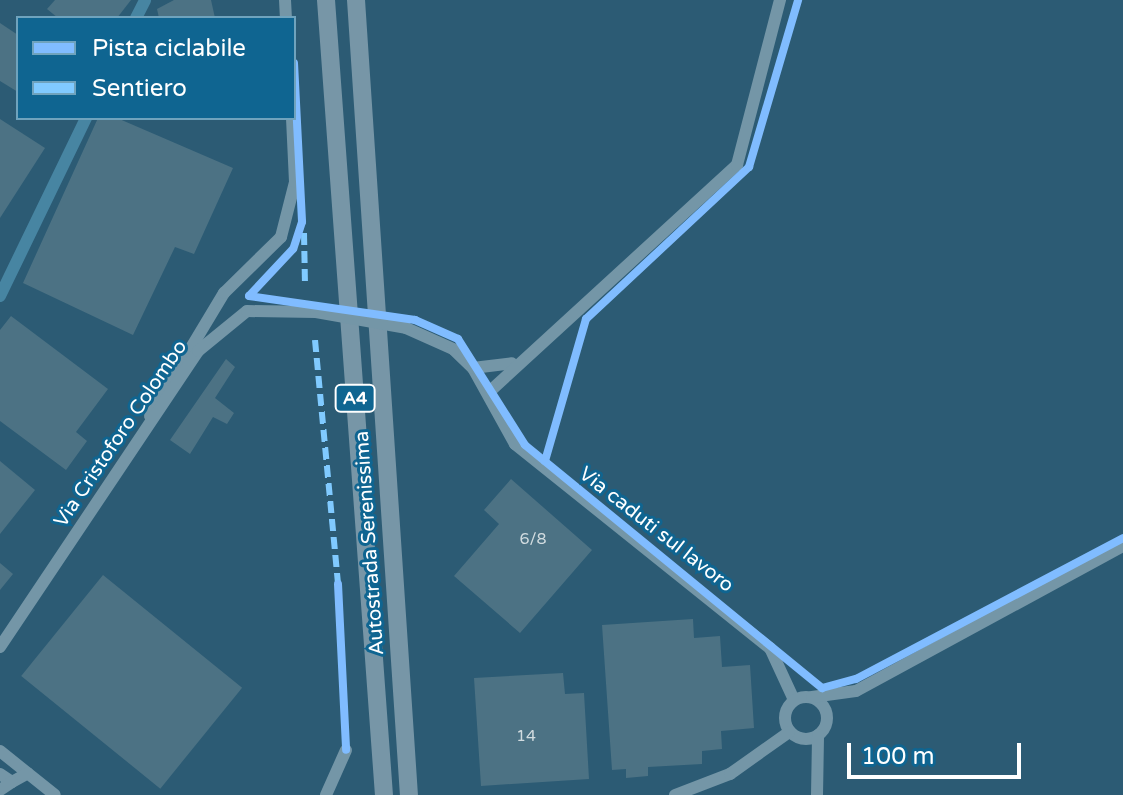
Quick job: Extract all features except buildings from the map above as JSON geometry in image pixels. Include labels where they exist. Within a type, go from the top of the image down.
[{"type":"highway","name":"Autostrada Serenissima","points":[[326,0],[384,795]]},
{"type":"highway","name":"Autostrada Serenissima","points":[[356,0],[409,795]]},
{"type":"street","points":[[488,393],[518,360],[737,165],[780,0]]},
{"type":"street","points":[[136,448],[187,346],[238,279],[275,245],[292,207],[292,120]]},
{"type":"street","name":"Via Cristoforo Colombo","points":[[0,647],[198,351],[222,328],[247,311],[316,312],[406,328],[429,334],[473,368]]},
{"type":"street","points":[[473,368],[518,360]]},
{"type":"street","name":"Via caduti sul lavoro","points":[[473,368],[515,444],[770,648],[794,700]]},
{"type":"street","points":[[789,732],[784,719],[794,700],[856,691],[1123,546]]},
{"type":"street","points":[[812,697],[827,718],[818,735],[817,795]]},
{"type":"street","points":[[675,795],[730,774],[789,732],[818,735]]},
{"type":"street","points":[[326,795],[346,750]]},
{"type":"street","points":[[0,751],[55,795]]},
{"type":"street","points":[[0,790],[28,773]]},
{"type":"street","points":[[0,774],[12,782]]},
{"type":"waterway","points":[[137,16],[145,0]]},
{"type":"waterway","points":[[0,296],[85,120]]},
{"type":"marked path","points":[[304,233],[305,287]]},
{"type":"marked path","points":[[315,340],[338,584]]},
{"type":"cycle path","points":[[545,461],[586,319],[749,167],[798,0]]},
{"type":"cycle path","points":[[296,103],[302,222],[293,249],[249,296],[415,320],[458,339],[525,445],[822,688],[856,679],[1123,538]]},
{"type":"cycle path","points":[[338,584],[346,750]]}]
